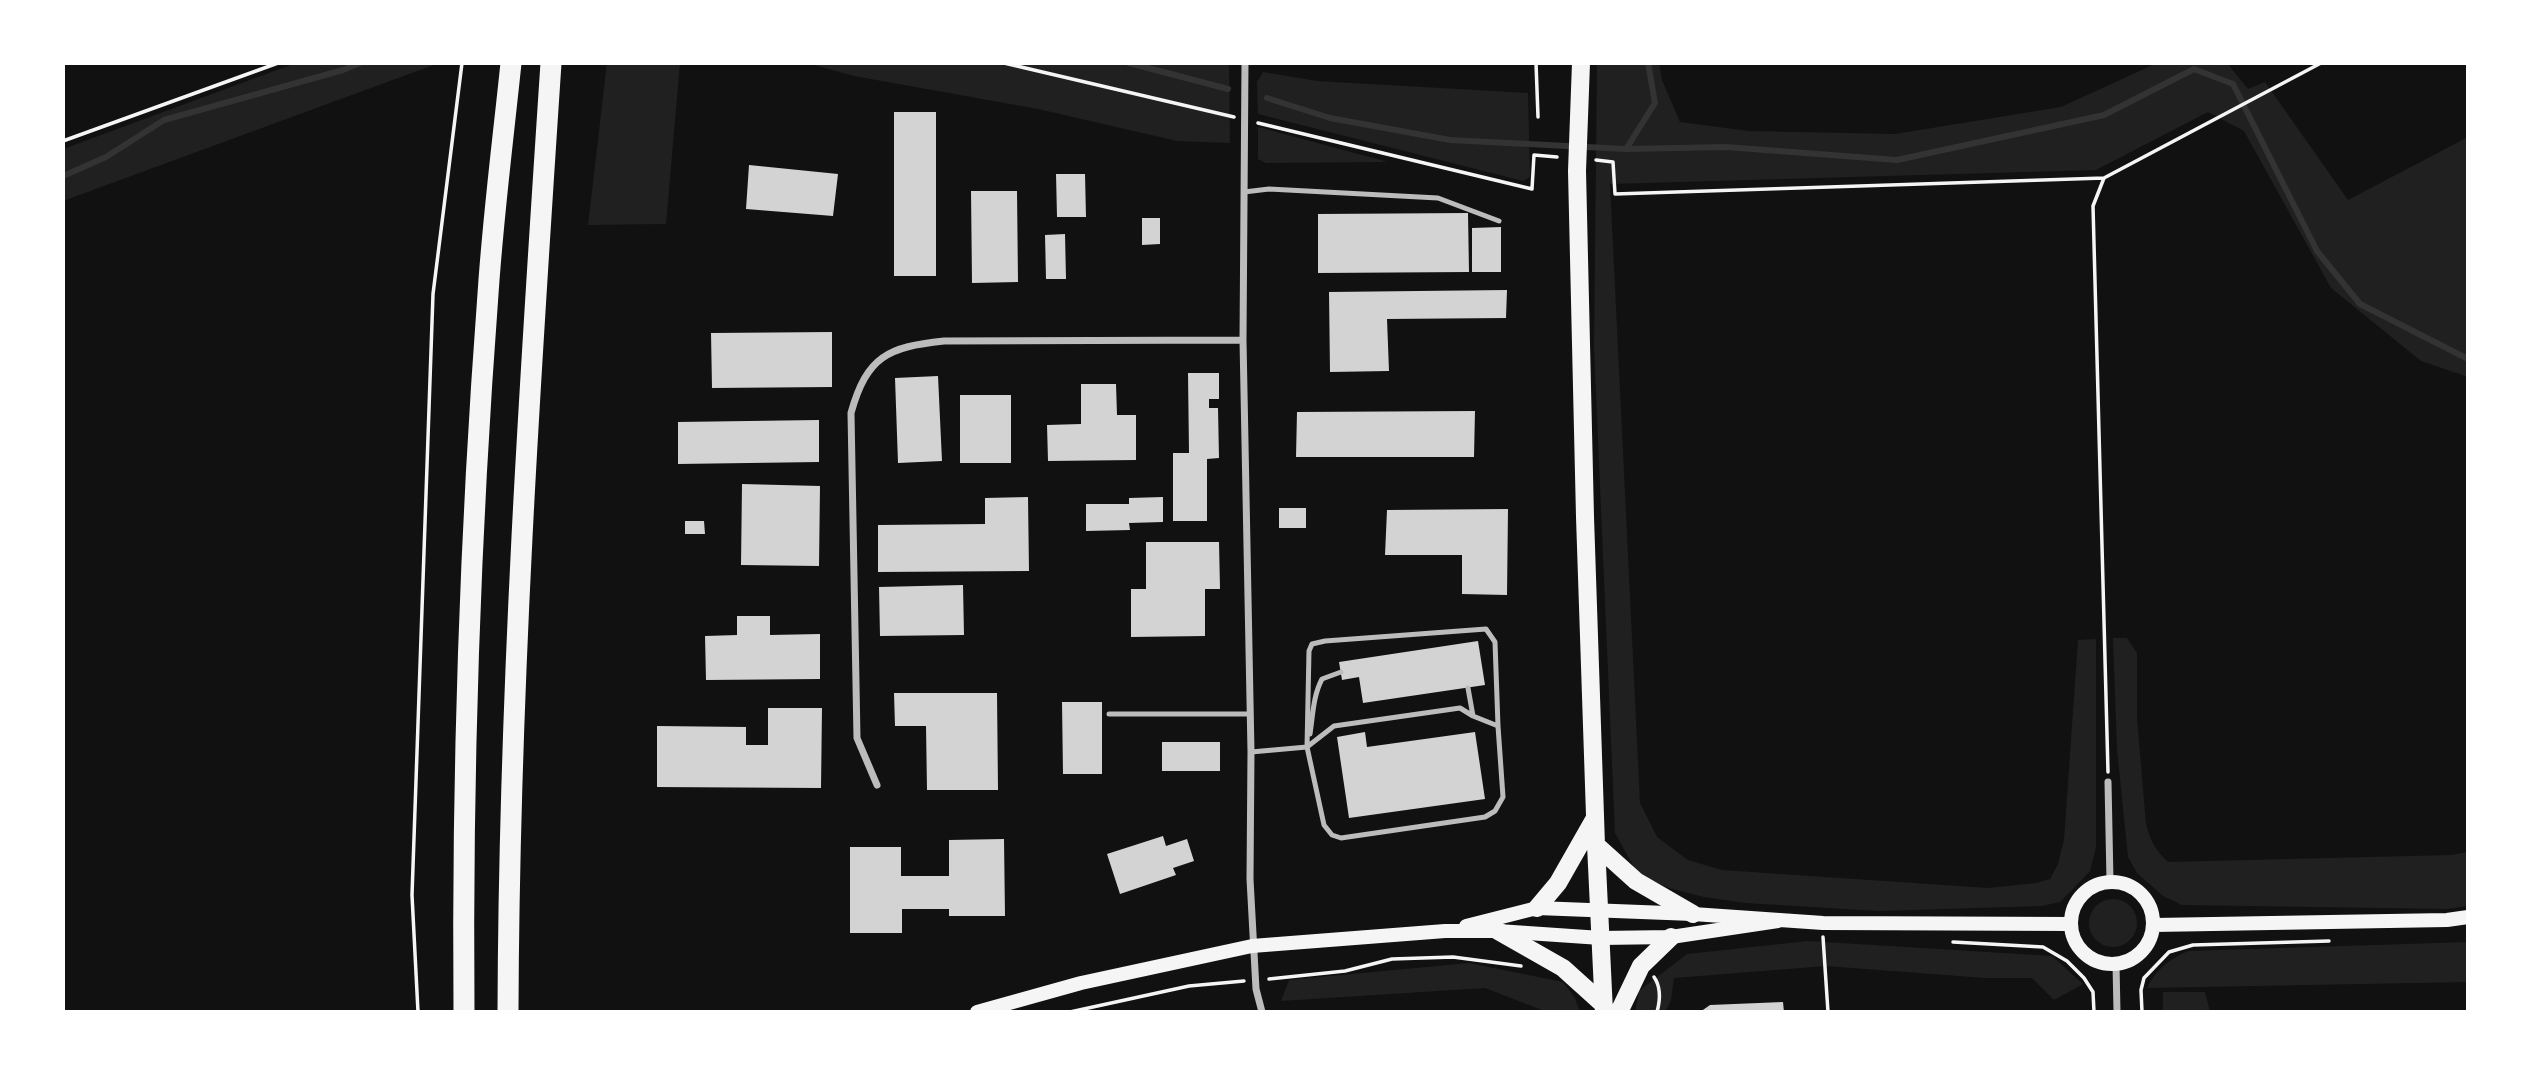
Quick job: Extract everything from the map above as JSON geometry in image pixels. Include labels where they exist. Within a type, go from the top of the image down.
[{"type":"highway","points":[[464,1012],[463,880],[473,559],[488,293],[511,63]]},
{"type":"highway","points":[[508,1012],[508,881],[519,575],[551,63]]},
{"type":"main road","points":[[1581,63],[1577,171],[1585,517],[1596,845],[1601,938],[1609,1010]]},
{"type":"main road","points":[[1536,908],[1559,883],[1595,818]]},
{"type":"main road","points":[[1596,845],[1636,881],[1693,914]]},
{"type":"main road","points":[[2110,881],[2137,889],[2146,899],[2154,925],[2150,939],[2142,951],[2130,960],[2116,964],[2090,958],[2080,949],[2071,924],[2072,911],[2086,890],[2110,881]]},
{"type":"main road","points":[[1445,931],[1536,908],[1600,909],[1823,923],[2071,924]]},
{"type":"main road","points":[[2154,925],[2448,920],[2468,917]]},
{"type":"main road","points":[[977,1012],[1081,983],[1252,946],[1445,931],[1498,931],[1601,938],[1671,937],[1778,921]]},
{"type":"main road","points":[[1498,931],[1563,968],[1609,1010]]},
{"type":"main road","points":[[1609,1010],[1641,966],[1671,937]]},
{"type":"street","points":[[1245,63],[1243,340],[1252,946],[1255,980],[1262,1012]]},
{"type":"street","points":[[877,785],[857,738],[851,426],[856,393],[871,368],[892,350],[908,345],[944,341],[1243,340]]},
{"type":"street","points":[[2108,782],[2110,881]]},
{"type":"street","points":[[2116,964],[2117,1012]]},
{"type":"lane","points":[[1244,192],[1269,189],[1438,198],[1499,220]]},
{"type":"lane","points":[[1486,629],[1495,642],[1498,726],[1503,797],[1495,811],[1485,817],[1341,838],[1332,835],[1324,825],[1307,747],[1309,651],[1312,644],[1325,641],[1486,629]]},
{"type":"lane","points":[[1307,747],[1315,708],[1315,692],[1322,679],[1340,672]]},
{"type":"lane","points":[[1468,688],[1473,716]]},
{"type":"lane","points":[[1251,752],[1307,747],[1334,726],[1460,708],[1498,726]]},
{"type":"lane","points":[[1110,714],[1250,714]]},
{"type":"path","points":[[63,141],[278,63]]},
{"type":"path","points":[[418,1012],[412,895],[433,294],[461,63]]},
{"type":"path","points":[[1004,63],[1532,189],[1534,155],[1557,157]]},
{"type":"path","points":[[1536,63],[1538,117]]},
{"type":"path","points":[[1595,160],[1613,162],[1615,194],[2104,178],[2321,63]]},
{"type":"path","points":[[2104,178],[2093,206],[2108,782]]},
{"type":"path","points":[[1823,937],[1828,1012]]},
{"type":"path","points":[[2141,1012],[2144,978],[2169,952],[2183,947],[2330,941]]},
{"type":"path","points":[[1949,942],[2043,947],[2074,967],[2093,992],[2094,1012]]},
{"type":"path","points":[[1070,1012],[1189,986],[1345,971],[1392,958],[1453,957],[1528,968]]},
{"type":"path","points":[[1651,974],[1657,981],[1660,1001],[1657,1012]]},
{"type":"shaded area","points":[[296,63],[439,63],[63,201],[63,149]]},
{"type":"shaded area","points":[[607,63],[680,63],[666,224],[588,225]]},
{"type":"shaded area","points":[[807,63],[1229,63],[1230,143],[1177,141],[1038,109],[854,76]]},
{"type":"shaded area","points":[[1597,63],[1659,63],[1662,80],[1680,122],[1749,131],[1895,134],[2061,107],[2157,63],[2227,63],[2248,89],[2265,82],[2348,200],[2468,137],[2468,377],[2421,361],[2331,288],[2244,131],[2208,112],[2096,170],[1610,184],[1640,803],[1657,837],[1688,860],[1722,870],[1988,888],[2050,879],[2058,864],[2064,840],[2078,640],[2096,639],[2096,847],[2090,871],[2060,902],[2042,906],[1879,911],[1746,903],[1704,897],[1669,888],[1647,878],[1635,869],[1615,833],[1594,347]]},
{"type":"shaded area","points":[[1263,72],[1317,81],[1528,93],[1530,177],[1523,181],[1258,114],[1257,82]]},
{"type":"shaded area","points":[[1258,127],[1388,162],[1266,163],[1258,159]]},
{"type":"shaded area","points":[[2113,638],[2127,638],[2137,653],[2137,718],[2146,824],[2154,845],[2168,862],[2451,855],[2468,852],[2468,906],[2447,909],[2182,905],[2163,896],[2137,873],[2128,857],[2117,749]]},
{"type":"shaded area","points":[[2113,899],[2130,906],[2137,923],[2130,940],[2113,947],[2096,940],[2089,923],[2096,906]]},
{"type":"shaded area","points":[[1808,941],[2052,956],[2083,984],[2054,1000],[2032,978],[1985,978],[1826,966],[1674,978],[1671,1000],[1665,1012],[1635,1012],[1639,991],[1687,954]]},
{"type":"shaded area","points":[[2468,942],[2468,982],[2147,988],[2164,966],[2188,951]]},
{"type":"shaded area","points":[[1469,963],[1563,982],[1575,998],[1580,1012],[1547,1012],[1485,988],[1281,1001],[1289,980]]},
{"type":"shaded area","points":[[2163,992],[2205,992],[2210,1012],[2163,1012]]},
{"type":"building","points":[[894,112],[936,112],[936,276],[894,276]]},
{"type":"building","points":[[749,165],[838,174],[833,216],[746,209]]},
{"type":"building","points":[[1056,174],[1085,174],[1086,217],[1057,217]]},
{"type":"building","points":[[971,191],[1017,191],[1018,282],[972,283]]},
{"type":"building","points":[[1468,213],[1469,272],[1318,273],[1318,214]]},
{"type":"building","points":[[1142,218],[1160,218],[1160,244],[1142,245]]},
{"type":"building","points":[[1501,227],[1501,272],[1472,272],[1472,228]]},
{"type":"building","points":[[1065,234],[1066,279],[1046,279],[1045,235]]},
{"type":"building","points":[[1507,290],[1506,318],[1387,319],[1389,371],[1330,372],[1329,292]]},
{"type":"building","points":[[832,332],[832,387],[712,388],[711,333]]},
{"type":"building","points":[[1188,373],[1219,373],[1219,399],[1209,399],[1209,408],[1218,408],[1219,458],[1207,459],[1207,521],[1173,521],[1173,453],[1189,453]]},
{"type":"building","points":[[938,376],[942,461],[898,463],[895,378]]},
{"type":"building","points":[[1081,384],[1116,384],[1117,415],[1136,415],[1136,460],[1048,461],[1047,425],[1081,424]]},
{"type":"building","points":[[960,395],[1011,395],[1011,463],[960,463]]},
{"type":"building","points":[[1475,411],[1474,457],[1296,457],[1297,412]]},
{"type":"building","points":[[819,420],[819,462],[678,464],[678,422]]},
{"type":"building","points":[[742,484],[820,486],[819,566],[741,565]]},
{"type":"building","points":[[1028,497],[1029,571],[878,572],[878,525],[985,524],[985,498]]},
{"type":"building","points":[[1163,497],[1163,522],[1129,523],[1130,530],[1086,531],[1086,504],[1129,504],[1129,498]]},
{"type":"building","points":[[1279,508],[1306,508],[1306,528],[1279,528]]},
{"type":"building","points":[[1508,509],[1507,595],[1462,594],[1462,555],[1385,555],[1387,510]]},
{"type":"building","points":[[685,521],[704,521],[705,534],[685,534]]},
{"type":"building","points":[[1146,542],[1219,542],[1220,589],[1205,589],[1205,636],[1131,637],[1131,589],[1146,589]]},
{"type":"building","points":[[963,585],[964,635],[880,636],[879,587]]},
{"type":"building","points":[[737,616],[770,616],[770,635],[820,634],[820,679],[706,680],[705,636],[737,635]]},
{"type":"building","points":[[1478,641],[1485,685],[1363,703],[1359,677],[1342,680],[1339,662]]},
{"type":"building","points":[[894,693],[997,693],[998,790],[927,790],[926,726],[895,726]]},
{"type":"building","points":[[1062,702],[1102,702],[1102,774],[1063,774]]},
{"type":"building","points":[[768,708],[822,708],[821,788],[657,787],[657,726],[746,727],[746,745],[768,745]]},
{"type":"building","points":[[1365,732],[1367,747],[1475,732],[1485,799],[1349,818],[1337,737]]},
{"type":"building","points":[[1162,742],[1220,742],[1220,771],[1162,771]]},
{"type":"building","points":[[1163,836],[1166,846],[1187,839],[1194,861],[1173,868],[1176,875],[1120,894],[1107,854]]},
{"type":"building","points":[[1004,839],[1005,916],[949,916],[949,909],[902,909],[902,933],[850,933],[850,847],[901,847],[901,876],[949,876],[949,840]]},
{"type":"building","points":[[1783,1002],[1784,1012],[1700,1012],[1710,1005]]},
{"type":"waterway","points":[[63,176],[106,157],[164,120],[360,63]]},
{"type":"waterway","points":[[1129,63],[1228,89]]},
{"type":"waterway","points":[[1626,149],[1655,103],[1648,63]]},
{"type":"waterway","points":[[1267,98],[1330,118],[1450,140],[1626,149],[1726,147],[1897,160],[2104,115],[2194,69],[2233,84],[2317,251],[2360,304],[2468,359]]}]
